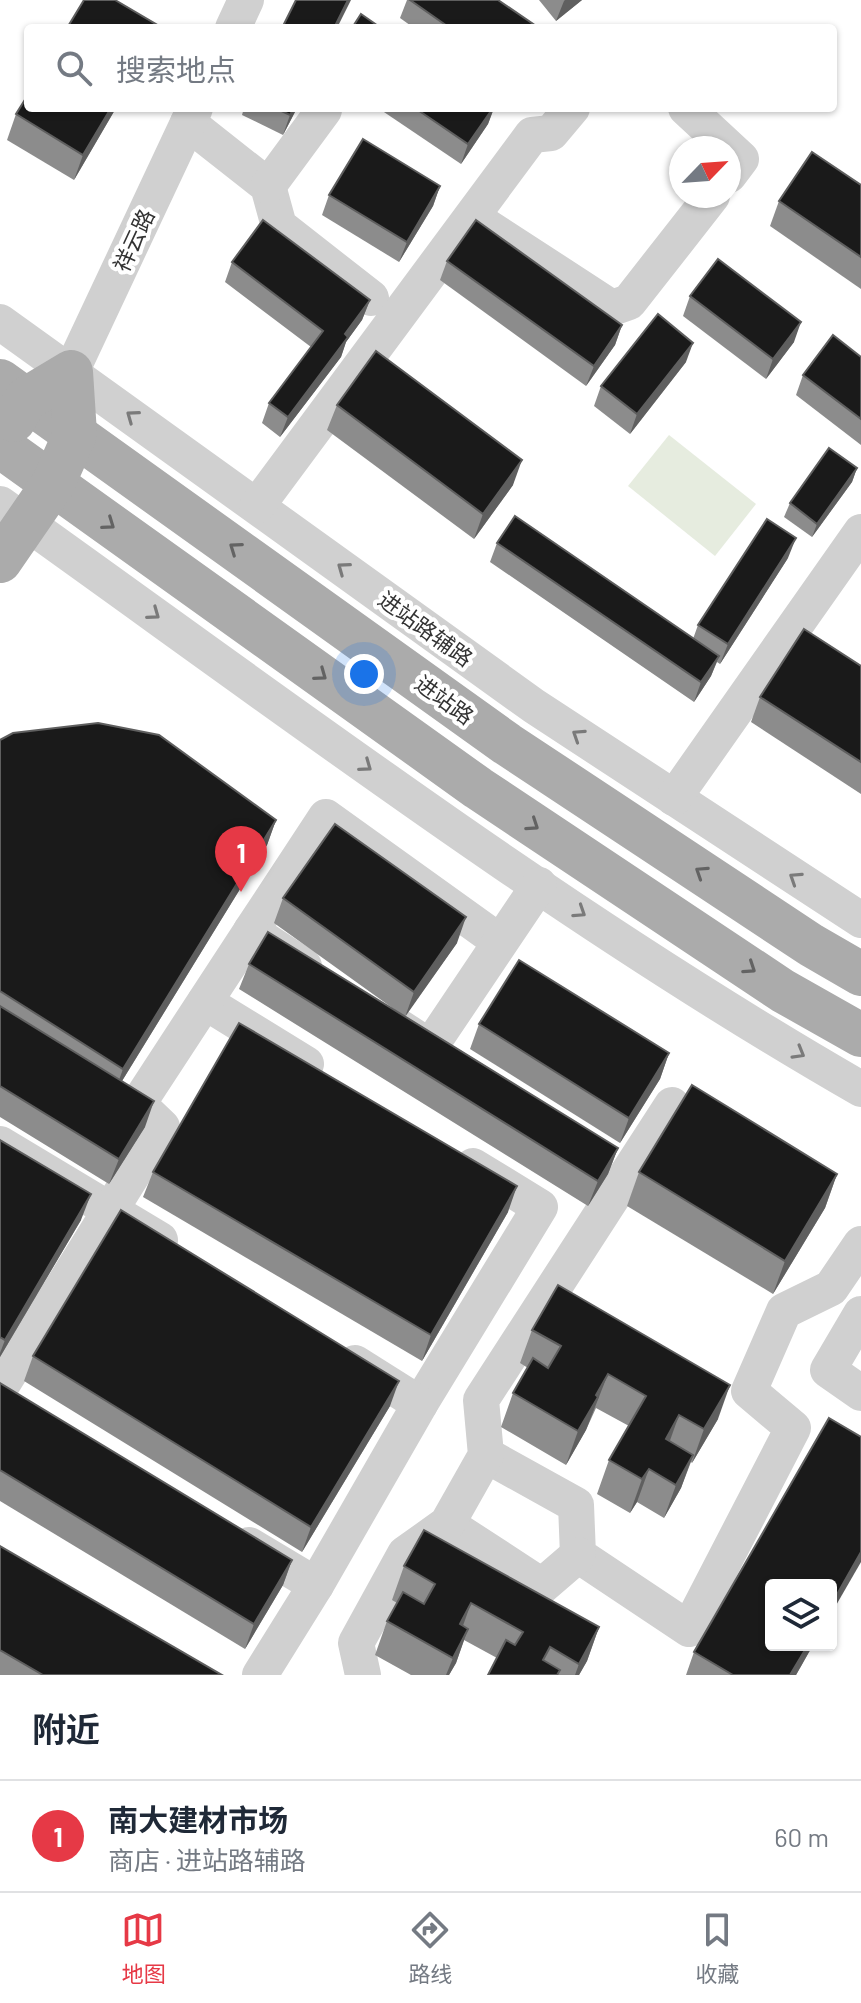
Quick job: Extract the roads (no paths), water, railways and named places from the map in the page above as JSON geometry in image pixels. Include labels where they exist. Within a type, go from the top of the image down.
[{"type":"main road","points":[[71,372],[13,390],[0,446],[478,788],[783,991],[861,1035]]},
{"type":"main road","name":"祥云路","points":[[0,561],[13,513],[53,484],[75,434],[71,372]]},
{"type":"main road","name":"进站路","points":[[13,390],[507,744],[811,945],[861,974]]},
{"type":"street","points":[[235,24],[246,0]]},
{"type":"street","points":[[268,186],[323,112]]},
{"type":"street","points":[[257,506],[380,365],[472,217],[532,135],[551,133],[569,112]]},
{"type":"street","points":[[690,112],[716,136]]},
{"type":"street","points":[[192,116],[268,186],[279,226],[371,298]]},
{"type":"street","name":"祥云路","points":[[71,372],[192,116]]},
{"type":"street","points":[[472,217],[612,308],[629,302],[703,208]]},
{"type":"street","name":"进站路辅路","points":[[0,322],[534,706],[861,920]]},
{"type":"street","points":[[13,513],[451,827],[759,1030],[861,1089]]},
{"type":"street","points":[[674,798],[861,532]]},
{"type":"street","points":[[0,1388],[162,1127],[138,1104],[326,817],[500,942]]},
{"type":"street","points":[[379,1014],[430,1047],[539,885]]},
{"type":"street","points":[[251,931],[328,981]]},
{"type":"street","points":[[205,1002],[339,1084]]},
{"type":"street","points":[[363,1675],[356,1643],[405,1554],[447,1524],[486,1455],[481,1400],[672,1105]]},
{"type":"street","points":[[0,1144],[192,1260]]},
{"type":"street","points":[[260,1675],[540,1207],[446,1149]]},
{"type":"street","points":[[578,1555],[689,1629],[793,1428],[749,1391],[778,1324],[784,1311],[831,1288],[861,1244]]},
{"type":"street","points":[[861,1314],[828,1370],[861,1393]]},
{"type":"street","points":[[326,1345],[420,1404]]},
{"type":"street","points":[[486,1455],[576,1505],[578,1555]]},
{"type":"street","points":[[447,1524],[542,1586],[578,1555]]},
{"type":"street","points":[[220,1527],[316,1585]]},
{"type":"place","name":"南大建材市场","points":[[241,892]]}]
